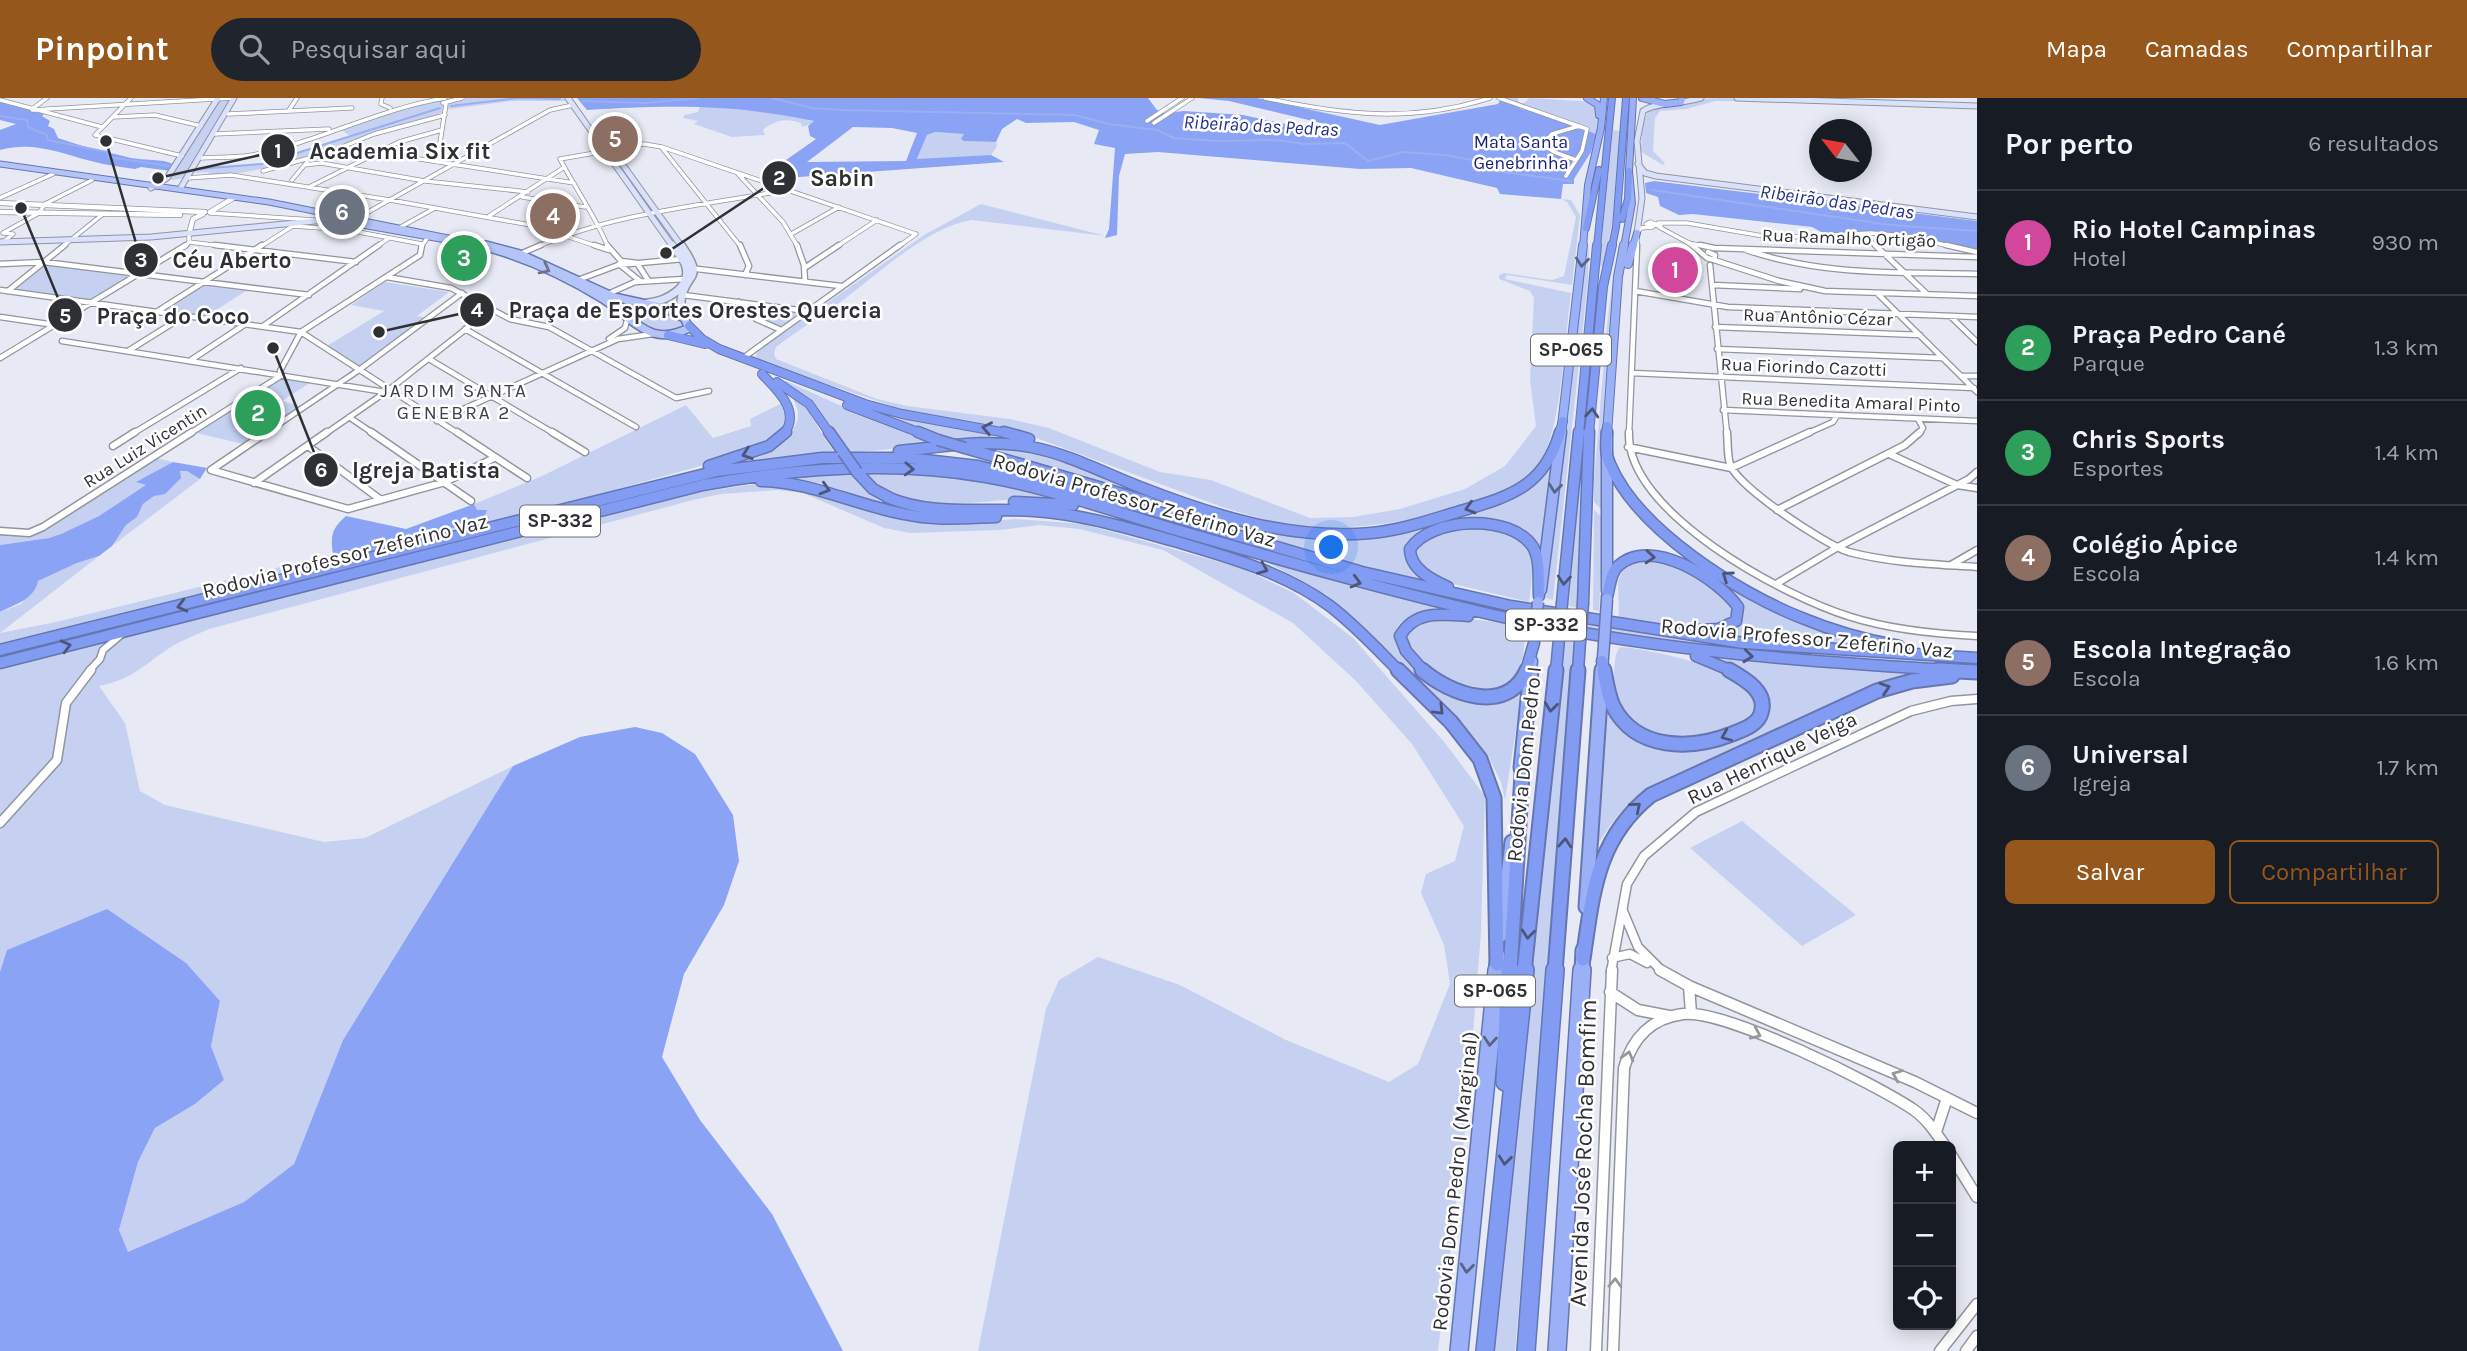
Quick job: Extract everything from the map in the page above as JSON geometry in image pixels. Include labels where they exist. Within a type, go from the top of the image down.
[{"type":"highway","points":[[1587,98],[1598,105],[1601,128]]},
{"type":"highway","name":"Rodovia Dom Pedro I (Marginal)","points":[[1459,1351],[1497,964],[1523,758],[1539,599],[1547,556],[1586,228],[1590,171],[1601,128],[1604,98]]},
{"type":"highway","name":"Rodovia Dom Pedro I","points":[[1485,1351],[1612,98]]},
{"type":"highway","name":"Rodovia Dom Pedro I","points":[[1526,1351],[1583,603],[1586,470],[1604,287],[1614,239],[1626,98]]},
{"type":"highway","name":"SP-065","points":[[1607,598],[1607,426],[1618,277],[1632,203],[1629,171],[1633,98]]},
{"type":"highway","points":[[1642,98],[1672,104],[1681,102],[1682,98]]},
{"type":"highway","points":[[1586,228],[1593,191],[1608,147]]},
{"type":"highway","points":[[1614,239],[1628,199],[1629,171]]},
{"type":"highway","points":[[1615,315],[1637,233]]},
{"type":"highway","points":[[687,322],[704,339],[743,358],[809,404],[857,472],[873,489],[887,497],[906,505],[930,509],[1014,510],[1077,515],[1210,546],[1271,572],[1330,606],[1451,722],[1474,751],[1489,777],[1494,798],[1497,964]]},
{"type":"highway","points":[[664,334],[702,343],[761,370],[938,440],[1122,493],[1309,557]]},
{"type":"highway","points":[[761,370],[882,409],[996,430],[1028,439],[1165,496]]},
{"type":"highway","points":[[535,516],[744,456],[777,440],[791,426],[792,411],[785,397],[761,370]]},
{"type":"highway","points":[[822,458],[974,442],[1007,442],[1054,453],[1229,519],[1270,529],[1328,534],[1386,531],[1472,508],[1522,488],[1547,465],[1563,421]]},
{"type":"highway","points":[[1607,426],[1608,460],[1629,497],[1660,528],[1743,587],[1801,618],[1860,638],[1976,658]]},
{"type":"highway","name":"Rodovia Professor Zeferino Vaz","points":[[0,650],[717,471],[822,458],[908,458],[996,470],[1140,507],[1415,586],[1495,602],[1745,643],[1976,658]]},
{"type":"highway","name":"Rodovia Professor Zeferino Vaz","points":[[0,663],[738,478],[808,469],[865,468],[947,472],[1019,484],[1210,546],[1556,633],[1794,661],[1977,673]]},
{"type":"highway","points":[[515,533],[716,487],[770,481],[812,485],[902,514],[935,518],[1073,519],[1210,546]]},
{"type":"highway","points":[[1495,602],[1435,582],[1424,574],[1416,567],[1411,555],[1414,542],[1465,523],[1485,522],[1509,530],[1521,536],[1534,549],[1539,599]]},
{"type":"highway","points":[[1557,1347],[1607,598],[1616,567],[1628,559],[1649,556],[1678,562],[1703,574],[1728,593],[1738,607],[1736,621],[1719,629],[1629,626]]},
{"type":"highway","points":[[1535,638],[1523,677],[1517,686],[1497,695],[1476,696],[1448,689],[1437,681],[1408,655],[1400,636],[1403,628],[1418,617],[1442,614],[1556,633]]},
{"type":"highway","points":[[1602,661],[1609,697],[1623,720],[1641,733],[1673,746],[1708,744],[1746,728],[1762,714],[1760,696],[1735,672],[1704,659],[1645,644]]},
{"type":"highway","points":[[1583,959],[1603,852],[1616,829],[1638,804],[1651,795],[1877,691],[1912,681],[1977,673]]},
{"type":"highway","points":[[1508,1133],[1505,1081],[1521,846],[1523,758]]},
{"type":"main road","points":[[179,187],[200,158],[233,98]]},
{"type":"main road","points":[[329,215],[336,219],[520,254],[582,284],[618,310],[627,320],[664,334],[682,332],[687,322],[681,305],[683,295],[692,281],[694,268],[688,254],[581,108],[568,98]]},
{"type":"main road","points":[[1637,233],[1642,198],[1639,183],[1638,128],[1643,111],[1649,107],[1683,104],[1701,98]]},
{"type":"main road","points":[[1737,98],[1977,106]]},
{"type":"main road","points":[[1751,98],[1758,98]]},
{"type":"main road","points":[[1907,98],[1977,100]]},
{"type":"main road","points":[[160,185],[218,99]]},
{"type":"main road","points":[[574,102],[604,151],[683,259],[685,279],[672,297],[648,303]]},
{"type":"main road","points":[[180,154],[200,158]]},
{"type":"main road","points":[[1638,164],[1645,173],[1656,178],[1977,218]]},
{"type":"main road","points":[[0,165],[179,187],[232,198]]},
{"type":"main road","points":[[0,165],[92,180],[160,185],[399,228],[516,255],[582,284],[635,302]]},
{"type":"main road","points":[[160,185],[187,178]]},
{"type":"main road","points":[[1639,183],[1656,178]]},
{"type":"main road","points":[[2,242],[191,239],[198,233],[317,220],[351,219]]},
{"type":"main road","points":[[422,244],[428,236]]},
{"type":"main road","points":[[618,310],[625,303],[648,303],[670,310],[687,322]]},
{"type":"street","points":[[32,109],[47,98]]},
{"type":"street","points":[[131,98],[95,135],[180,154]]},
{"type":"street","points":[[32,109],[233,98]]},
{"type":"street","points":[[289,110],[297,98]]},
{"type":"street","points":[[382,98],[381,104],[391,108]]},
{"type":"street","points":[[200,158],[251,155],[337,129],[391,108],[445,98]]},
{"type":"street","points":[[435,99],[446,104],[462,98]]},
{"type":"street","points":[[1147,121],[1182,98]]},
{"type":"street","points":[[1154,123],[1192,98]]},
{"type":"street","points":[[1265,98],[1350,115],[1386,117],[1424,114],[1490,98]]},
{"type":"street","points":[[1499,98],[1587,129],[1582,151],[1566,176]]},
{"type":"street","points":[[0,100],[102,127]]},
{"type":"street","points":[[351,219],[425,181],[550,110],[574,102]]},
{"type":"street","points":[[437,162],[446,104]]},
{"type":"street","points":[[228,114],[352,108]]},
{"type":"street","points":[[113,117],[155,115],[201,126]]},
{"type":"street","points":[[445,115],[374,134],[342,147],[574,183]]},
{"type":"street","points":[[1576,160],[1548,149],[1543,144],[1552,134],[1580,126]]},
{"type":"street","points":[[214,134],[337,129]]},
{"type":"street","points":[[311,186],[399,142],[442,131]]},
{"type":"street","points":[[624,147],[644,144],[662,147],[916,234],[743,358]]},
{"type":"street","points":[[662,147],[741,246],[749,266],[745,275]]},
{"type":"street","points":[[612,150],[560,159],[585,207],[599,225],[610,250],[640,281]]},
{"type":"street","points":[[262,171],[310,158],[292,180]]},
{"type":"street","points":[[304,164],[321,163],[425,181],[528,192]]},
{"type":"street","points":[[272,177],[282,166]]},
{"type":"street","points":[[488,216],[563,168]]},
{"type":"street","points":[[737,173],[793,233],[806,267],[805,282]]},
{"type":"street","points":[[0,201],[53,174]]},
{"type":"street","points":[[187,178],[231,175],[488,216],[564,234],[610,250]]},
{"type":"street","points":[[743,180],[752,178]]},
{"type":"street","points":[[1,232],[39,213],[45,204],[92,180]]},
{"type":"street","points":[[520,254],[564,234],[599,225],[788,190]]},
{"type":"street","points":[[521,197],[585,207]]},
{"type":"street","points":[[0,358],[183,249],[191,239],[193,219],[232,198]]},
{"type":"street","points":[[0,201],[317,220]]},
{"type":"street","points":[[793,233],[839,207]]},
{"type":"street","points":[[399,228],[435,208]]},
{"type":"street","points":[[0,212],[206,213]]},
{"type":"street","points":[[198,233],[199,222],[206,213]]},
{"type":"street","points":[[9,290],[103,214]]},
{"type":"street","points":[[1638,214],[1711,255],[1747,271],[1825,291]]},
{"type":"street","points":[[806,267],[877,220]]},
{"type":"street","points":[[1977,255],[1905,236],[1863,234],[1775,238],[1680,222],[1641,228],[1637,233],[1638,261],[1628,447],[1644,483],[1670,510],[1719,548],[1776,584],[1815,605],[1849,617],[1891,627],[1977,636]]},
{"type":"street","points":[[158,311],[297,224],[422,244]]},
{"type":"street","points":[[1,232],[13,234],[2,242]]},
{"type":"street","points":[[1863,234],[1927,294]]},
{"type":"street","points":[[282,375],[280,371],[302,332],[420,255],[422,244],[428,236]]},
{"type":"street","points":[[262,327],[389,238]]},
{"type":"street","points":[[191,239],[356,262]]},
{"type":"street","points":[[1685,241],[1711,255]]},
{"type":"street","points":[[1742,249],[1804,267],[1977,274]]},
{"type":"street","name":"Rua Ramalho Ortigão","points":[[1711,255],[1742,249],[1977,255]]},
{"type":"street","points":[[1711,255],[1717,349],[1731,468],[1748,489],[1838,547],[1886,560],[1977,565]]},
{"type":"street","points":[[582,284],[620,263],[683,259]]},
{"type":"street","points":[[0,264],[44,262],[309,295]]},
{"type":"street","points":[[637,263],[648,280]]},
{"type":"street","points":[[686,268],[841,286]]},
{"type":"street","points":[[387,277],[443,286],[462,293],[510,319],[549,327],[588,352],[676,398],[709,391]]},
{"type":"street","points":[[608,294],[621,286],[640,281],[685,279]]},
{"type":"street","points":[[1713,285],[1977,296]]},
{"type":"street","points":[[0,292],[9,290],[302,332],[388,391],[527,478]]},
{"type":"street","points":[[1635,291],[1714,304],[1977,317]]},
{"type":"street","points":[[462,293],[359,370],[211,470],[338,508],[358,507],[444,482],[494,458]]},
{"type":"street","points":[[1877,293],[1975,390]]},
{"type":"street","points":[[683,295],[807,312]]},
{"type":"street","points":[[738,302],[756,319],[781,330]]},
{"type":"street","points":[[748,312],[765,305]]},
{"type":"street","points":[[254,483],[388,391],[490,310]]},
{"type":"street","points":[[127,351],[184,316]]},
{"type":"street","points":[[1951,316],[1977,342]]},
{"type":"street","points":[[0,317],[54,326]]},
{"type":"street","points":[[588,352],[622,331],[627,320]]},
{"type":"street","points":[[191,360],[245,325]]},
{"type":"street","name":"Rua Antônio Cézar","points":[[1715,327],[1920,335]]},
{"type":"street","points":[[465,330],[636,427]]},
{"type":"street","points":[[438,421],[540,373],[626,337],[664,334]]},
{"type":"street","points":[[62,341],[388,391]]},
{"type":"street","points":[[1717,349],[1942,358]]},
{"type":"street","points":[[429,359],[584,452]]},
{"type":"street","points":[[113,446],[243,368]]},
{"type":"street","name":"Rua Fiorindo Cazotti","points":[[1632,373],[1975,390]]},
{"type":"street","name":"Rua Luiz Vicentin","points":[[0,531],[29,533],[43,527],[282,375]]},
{"type":"street","points":[[1962,376],[1977,376]]},
{"type":"street","name":"Rua Benedita Amaral Pinto","points":[[1723,410],[1836,417],[1977,421]]},
{"type":"street","points":[[349,417],[471,501]]},
{"type":"street","points":[[1628,447],[1731,468],[1833,422],[1836,417]]},
{"type":"street","points":[[1777,510],[1889,454],[1919,435],[1923,426],[1918,419]]},
{"type":"street","points":[[308,446],[382,500]]},
{"type":"street","points":[[1889,454],[1957,485],[1977,488]]},
{"type":"street","points":[[1776,584],[1838,547],[1977,472]]},
{"type":"street","points":[[1951,565],[1977,550]]},
{"type":"street","points":[[1969,554],[1977,565]]},
{"type":"street","points":[[0,822],[21,796],[57,760],[62,748],[61,722],[64,706],[100,659],[103,650],[125,631]]},
{"type":"street","name":"Rua Henrique Veiga","points":[[1612,958],[1627,884],[1644,856],[1696,812],[1911,711],[1951,701],[1977,699]]},
{"type":"street","points":[[1622,904],[1628,931],[1654,967]]},
{"type":"street","points":[[1612,958],[1630,954],[1689,986],[1977,1113]]},
{"type":"street","name":"Avenida José Rocha Bomfim","points":[[1596,1351],[1612,958]]},
{"type":"street","points":[[1689,986],[1691,1013],[1738,1026],[1862,1082],[1913,1109],[1942,1141]]},
{"type":"street","points":[[1610,992],[1624,1004],[1645,1014],[1676,1015]]},
{"type":"street","name":"Avenida José Rocha Bomfim","points":[[1613,1351],[1624,1069],[1630,1046],[1644,1029],[1676,1015],[1691,1013]]},
{"type":"street","points":[[1936,1132],[1947,1098]]},
{"type":"street","points":[[1956,1163],[1977,1198]]},
{"type":"street","points":[[1940,1351],[1977,1304]]},
{"type":"street","points":[[1966,1351],[1976,1338]]},
{"type":"shaded area","points":[[219,98],[233,98],[193,168],[263,163],[350,136],[340,129],[420,101],[451,98],[565,98],[566,101],[512,101],[442,110],[442,114],[267,168],[207,176],[209,172],[189,173],[186,178],[171,180],[169,178]]},
{"type":"shaded area","points":[[1501,98],[1518,98],[1518,102],[1522,104],[1530,98],[1596,102],[1599,119],[1596,134],[1543,113],[1521,109]]},
{"type":"shaded area","points":[[1719,98],[1820,102],[1716,101],[1686,109],[1660,111],[1655,118],[1653,151],[1665,163],[1663,165],[1641,152],[1642,129],[1648,110]]},
{"type":"shaded area","points":[[700,106],[776,113],[816,122],[802,127],[801,123],[781,121],[763,130],[765,135],[732,137],[694,124],[698,121],[683,118],[684,115],[698,112]]},
{"type":"shaded area","points":[[1613,130],[1620,131],[1612,224],[1603,267],[1599,266]]},
{"type":"shaded area","points":[[935,132],[965,134],[964,141],[996,142],[997,146],[991,155],[917,160],[927,135]]},
{"type":"shaded area","points":[[1561,199],[1571,200],[1580,215],[1572,285],[1507,275],[1505,279],[1571,293],[1559,398],[1544,455],[1528,475],[1502,492],[1470,505],[1433,515],[1395,522],[1325,528],[1280,524],[1222,507],[1023,433],[904,410],[761,362],[756,356],[757,352],[924,235],[981,204],[1106,236],[972,220],[956,224],[906,251],[838,304],[785,340],[776,347],[776,359],[877,399],[907,406],[1010,419],[1049,428],[1160,472],[1211,480],[1310,518],[1353,517],[1400,509],[1465,489],[1505,466],[1536,426],[1530,380],[1534,298],[1530,291],[1499,279],[1499,275],[1504,273],[1552,280],[1564,276],[1576,217],[1567,202]]},
{"type":"shaded area","points":[[1589,246],[1588,281],[1553,600],[1546,598],[1583,269]]},
{"type":"shaded area","points":[[48,260],[139,273],[93,301],[13,290]]},
{"type":"shaded area","points":[[1614,268],[1604,512],[1594,502],[1594,480]]},
{"type":"shaded area","points":[[385,282],[449,292],[417,316],[427,318],[359,368],[327,346],[384,311],[351,305]]},
{"type":"shaded area","points":[[207,284],[249,289],[207,316],[164,310]]},
{"type":"shaded area","points":[[631,303],[661,309],[687,326],[681,331],[649,326],[621,310]]},
{"type":"shaded area","points":[[761,307],[797,312],[801,315],[779,327],[754,314],[753,311]]},
{"type":"shaded area","points":[[283,377],[311,382],[282,401],[301,406],[243,444],[196,433]]},
{"type":"shaded area","points":[[786,381],[939,444],[850,453],[813,404],[782,383]]},
{"type":"shaded area","points":[[790,394],[806,408],[835,454],[703,469],[753,451],[790,431],[796,424],[798,412]]},
{"type":"shaded area","points":[[782,403],[787,408],[789,421],[777,437],[736,456],[575,501],[0,646],[0,633],[56,622],[333,554],[344,558],[489,518],[477,511],[474,504],[542,476],[686,405],[713,438],[751,426],[750,419]]},
{"type":"shaded area","points":[[859,406],[1026,441],[955,441]]},
{"type":"shaded area","points":[[965,445],[1039,451],[1234,522],[1377,535],[1533,484],[1551,470],[1540,554],[1501,524],[1419,534],[1408,542],[1404,556],[1410,567],[1441,587],[1325,557],[1096,481]]},
{"type":"shaded area","points":[[156,458],[173,462],[137,482],[147,485],[99,516],[49,538],[0,545],[0,534],[23,536],[42,531]]},
{"type":"shaded area","points":[[887,460],[982,469],[1527,612],[1723,644],[1977,662],[1977,669],[1695,648],[1463,606],[1042,488],[885,466]]},
{"type":"shaded area","points":[[847,470],[856,481],[876,496],[936,515],[879,505],[820,483],[774,479]]},
{"type":"shaded area","points":[[862,470],[979,480],[1065,501],[1007,500],[944,505],[917,503],[881,491]]},
{"type":"shaded area","points":[[180,471],[187,471],[200,479],[112,546],[126,525],[137,517],[143,504],[154,496],[165,493],[177,482]]},
{"type":"shaded area","points":[[773,482],[873,510],[976,522],[1016,519],[1084,524],[1244,569],[1294,593],[1353,638],[1445,743],[1485,796],[1481,932],[1466,1123],[1438,1351],[978,1351],[1046,1009],[1059,980],[1098,957],[1180,985],[1286,1040],[1389,1082],[1418,1064],[1450,984],[1444,945],[1421,893],[1426,874],[1455,861],[1464,826],[1412,744],[1356,681],[1293,623],[1163,550],[1079,529],[1039,525],[1001,530],[910,533],[884,528],[803,493],[778,490],[721,494],[693,500],[209,629],[173,646],[129,676],[99,686],[125,723],[140,791],[165,805],[324,842],[365,838],[513,766],[343,1040],[294,1164],[244,1202],[128,1253],[119,1230],[138,1162],[155,1128],[195,1104],[224,1080],[211,1046],[220,1001],[0,972],[0,669],[173,622],[617,510]]},
{"type":"shaded area","points":[[1577,491],[1580,491],[1577,608],[1569,606]]},
{"type":"shaded area","points":[[1594,510],[1604,519],[1599,611],[1593,610]]},
{"type":"shaded area","points":[[1462,527],[1497,527],[1527,545],[1534,560],[1529,602],[1445,582],[1421,565],[1417,557],[1417,549],[1421,543],[1442,532]]},
{"type":"shaded area","points":[[99,556],[0,633],[0,612],[21,604],[38,581]]},
{"type":"shaded area","points":[[1262,560],[1453,610],[1411,617],[1401,623],[1396,631],[1396,640],[1415,667],[1436,684],[1511,696],[1522,691],[1505,800],[1501,782],[1487,754],[1451,714],[1340,607],[1305,582]]},
{"type":"shaded area","points":[[1658,560],[1694,572],[1730,602],[1731,613],[1728,619],[1715,624],[1689,627],[1619,620],[1618,582],[1623,569],[1638,561]]},
{"type":"shaded area","points":[[1690,560],[1756,599],[1882,647],[1714,634],[1737,626],[1742,619],[1743,610],[1740,601],[1725,585]]},
{"type":"shaded area","points":[[1447,616],[1526,626],[1523,657],[1514,681],[1500,690],[1484,693],[1468,690],[1436,675],[1423,663],[1404,637],[1413,625]]},
{"type":"shaded area","points":[[1565,638],[1574,640],[1569,722],[1515,1351],[1493,1351]]},
{"type":"shaded area","points":[[1620,647],[1677,657],[1724,674],[1742,685],[1752,698],[1752,712],[1745,722],[1733,730],[1707,738],[1673,738],[1642,728],[1620,706],[1615,691],[1615,659]]},
{"type":"shaded area","points":[[1708,657],[1911,673],[1654,787],[1633,800],[1618,815],[1596,848],[1605,703],[1670,749],[1683,750],[1710,747],[1737,739],[1769,715],[1768,700]]},
{"type":"shaded area","points":[[1742,821],[1856,915],[1802,946],[1690,848]]},
{"type":"green space","name":"Mata Santa Genebrinha","points":[[577,98],[1148,98],[1157,110],[1164,113],[1184,111],[1243,115],[1326,133],[1338,132],[1342,128],[1229,101],[1198,98],[1257,98],[1380,125],[1498,104],[1501,98],[1521,109],[1543,113],[1596,134],[1591,152],[1574,179],[1574,184],[1563,184],[1561,199],[1500,194],[1497,188],[1411,168],[1360,169],[1158,152],[1125,154],[1119,176],[1117,235],[1105,238],[1109,229],[1115,148],[1094,144],[1099,130],[1074,122],[1026,123],[1017,119],[1002,129],[996,142],[964,141],[961,139],[964,134],[935,132],[927,135],[917,159],[991,155],[1004,162],[785,178],[766,174],[816,139],[810,136],[808,126],[814,121],[756,111],[701,107],[587,110]],"holes":[[[853,127],[892,128],[917,133],[906,161],[807,162]]]},
{"type":"green space","points":[[0,102],[44,114],[42,116],[50,121],[48,126],[54,129],[58,138],[127,157],[165,161],[174,165],[171,171],[141,167],[135,169],[102,164],[35,147],[0,150],[0,130],[16,124],[0,120]]},
{"type":"green space","points":[[1654,181],[1977,221],[1977,251],[1905,234],[1823,233],[1812,227],[1693,214],[1679,215],[1660,206],[1658,197],[1646,193],[1645,183]]},
{"type":"green space","points":[[173,462],[207,468],[200,479],[187,471],[180,471],[181,478],[165,494],[154,496],[143,504],[137,517],[126,525],[112,546],[99,556],[38,581],[28,597],[0,612],[0,545],[49,538],[99,516],[146,485],[136,482]]},
{"type":"green space","points":[[474,504],[477,510],[487,510],[485,515],[490,518],[344,558],[333,554],[333,533],[346,516],[406,529]]},
{"type":"green space","points":[[635,727],[662,733],[695,754],[733,815],[739,861],[724,905],[684,974],[662,1057],[700,1120],[772,1214],[843,1351],[0,1351],[0,972],[7,950],[107,909],[186,963],[220,1001],[211,1046],[224,1080],[195,1104],[155,1128],[138,1162],[119,1230],[128,1252],[244,1202],[294,1164],[343,1040],[513,766],[580,737]]},
{"type":"waterway","points":[[451,106],[519,98],[560,99]]},
{"type":"waterway","name":"Ribeirão das Pedras","points":[[583,101],[646,103],[698,98]]},
{"type":"waterway","name":"Ribeirão das Pedras","points":[[773,98],[812,108],[840,110],[1075,115],[1109,124],[1157,130],[1174,138],[1216,141],[1278,140],[1304,144],[1345,143],[1368,161],[1403,152],[1445,155],[1472,160],[1496,171],[1571,181]]},
{"type":"waterway","points":[[197,169],[262,164],[440,108]]},
{"type":"waterway","name":"Ribeirão das Pedras","points":[[0,116],[27,120],[28,127],[47,135],[48,140],[107,152],[108,157],[170,166]]},
{"type":"waterway","name":"Ribeirão das Pedras","points":[[1652,190],[1890,225],[1977,231]]},
{"type":"place","name":"Escola Integração","points":[[615,139]]},
{"type":"place","name":"Céu Aberto","points":[[106,141]]},
{"type":"place","name":"Academia Six fit","points":[[158,178]]},
{"type":"place","name":"Praça do Coco","points":[[21,208]]},
{"type":"place","name":"Universal","points":[[342,212]]},
{"type":"place","name":"Colégio Ápice","points":[[553,216]]},
{"type":"place","name":"Sabin","points":[[666,253]]},
{"type":"place","name":"Chris Sports","points":[[464,258]]},
{"type":"place","name":"Rio Hotel Campinas","points":[[1675,270]]},
{"type":"place","name":"Praça de Esportes Orestes Quercia","points":[[379,332]]},
{"type":"place","name":"Igreja Batista","points":[[273,348]]},
{"type":"place","name":"Praça Pedro Cané","points":[[258,413]]},
{"type":"district","name":"JARDIM SANTA GENEBRA 2","points":[[454,402]]}]
